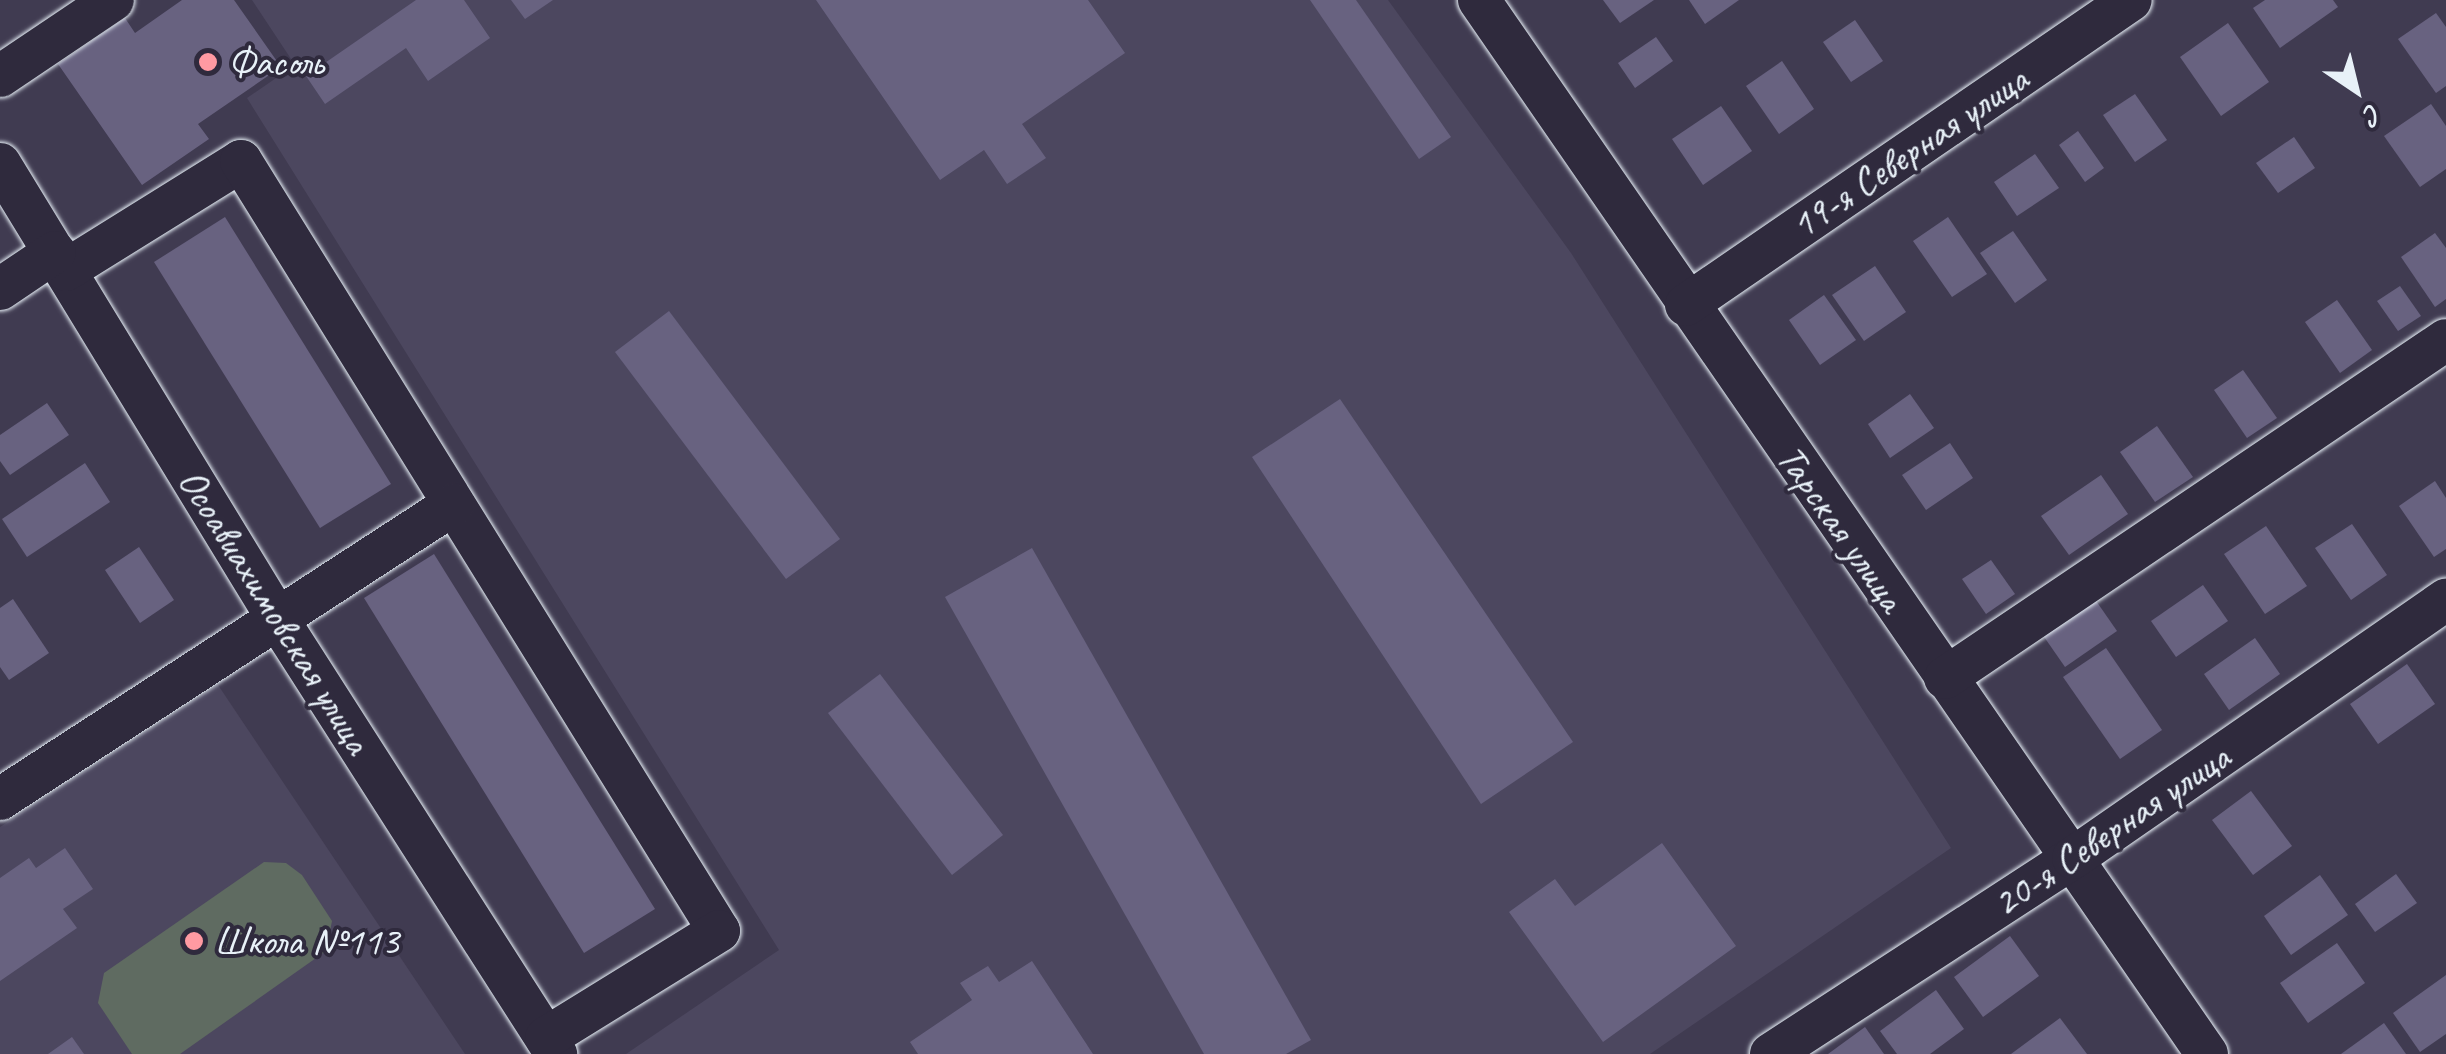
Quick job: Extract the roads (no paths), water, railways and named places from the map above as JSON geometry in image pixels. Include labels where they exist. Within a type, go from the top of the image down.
[{"type":"street","points":[[0,76],[114,0]]},
{"type":"street","name":"Тарская улица","points":[[1478,0],[2207,1054]]},
{"type":"street","name":"19-я Северная улица","points":[[1686,304],[2132,0]]},
{"type":"street","points":[[0,289],[61,261],[240,161],[720,931],[551,1046]]},
{"type":"street","name":"Осоавиахимовская улица","points":[[6,188],[61,261],[277,618],[551,1046]]},
{"type":"street","points":[[1945,678],[2446,340]]},
{"type":"street","points":[[0,799],[454,504]]},
{"type":"street","name":"20-я Северная улица","points":[[1771,1054],[2073,858],[2446,600]]},
{"type":"place","name":"Фасоль","points":[[208,62]]},
{"type":"place","name":"Школа №113","points":[[194,941]]}]
